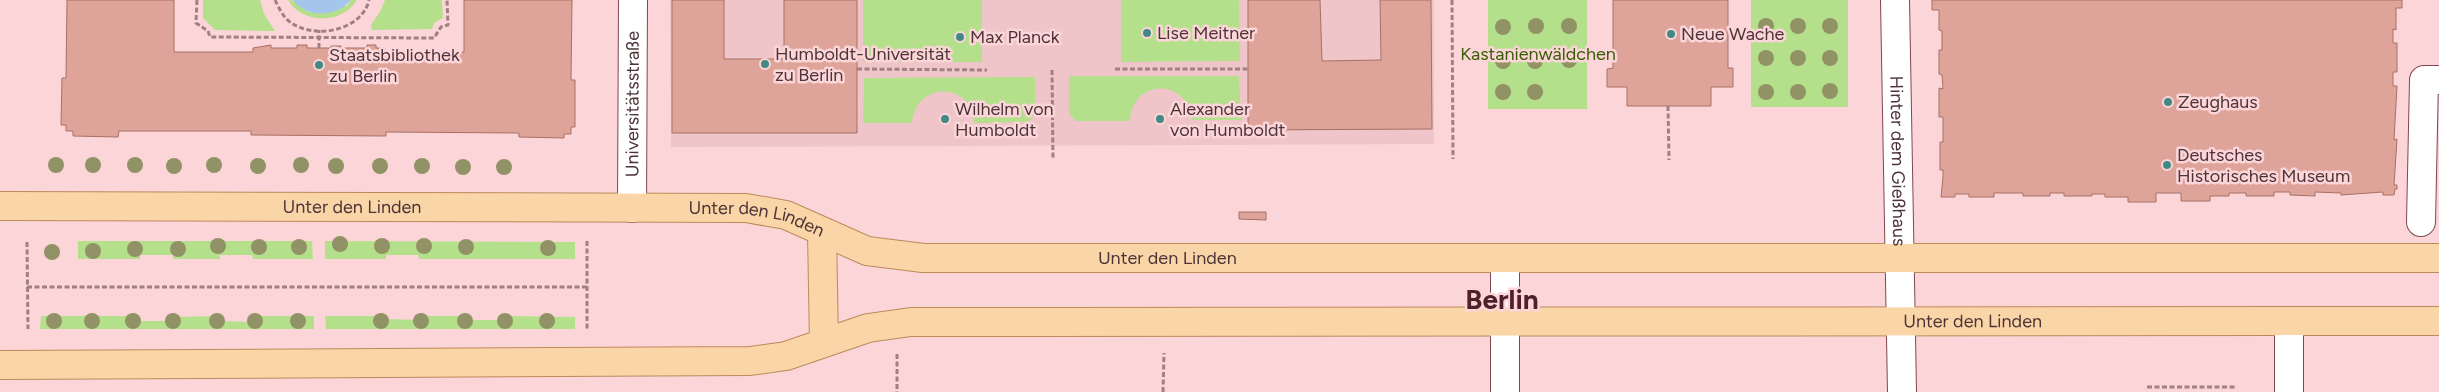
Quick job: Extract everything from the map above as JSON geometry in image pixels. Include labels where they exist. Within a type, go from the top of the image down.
[{"type":"main road","name":"Unter den Linden","points":[[0,206],[757,210],[786,215],[867,252],[923,258],[2439,258]]},
{"type":"main road","points":[[822,232],[824,342]]},
{"type":"main road","name":"Unter den Linden","points":[[0,365],[750,360],[786,356],[868,328],[911,322],[1505,321],[1901,334],[2289,321],[2439,322]]},
{"type":"street","name":"Universitätsstraße","points":[[632,208],[633,0]]},
{"type":"street","name":"Hinter dem Gießhaus","points":[[1895,0],[1902,392]]},
{"type":"street","points":[[2421,222],[2424,80],[2439,80]]},
{"type":"street","points":[[1505,259],[1505,392]]},
{"type":"street","points":[[2289,321],[2289,392]]},
{"type":"path","points":[[197,0],[196,22],[208,30],[210,37],[434,38],[441,27],[448,25],[447,0]]},
{"type":"path","points":[[275,0],[280,10],[290,22],[303,29],[319,30],[338,29],[350,25],[361,17],[369,0]]},
{"type":"path","points":[[1452,0],[1453,159]]},
{"type":"path","points":[[319,30],[319,48]]},
{"type":"path","points":[[857,69],[987,70]]},
{"type":"path","points":[[1115,69],[1248,69]]},
{"type":"path","points":[[1052,70],[1053,159]]},
{"type":"path","points":[[1668,106],[1668,160]]},
{"type":"path","points":[[587,241],[587,329]]},
{"type":"path","points":[[28,242],[28,328]]},
{"type":"path","points":[[28,287],[587,287]]},
{"type":"path","points":[[1163,392],[1164,321]]},
{"type":"path","points":[[2147,387],[2236,387]]},
{"type":"shaded area","points":[[670,0],[1434,0],[1434,144],[671,147]]},
{"type":"green space","points":[[203,0],[260,0],[264,14],[275,31],[215,30],[203,18]]},
{"type":"green space","points":[[288,0],[347,6],[351,0],[357,0],[342,14],[322,18],[303,14],[294,8]]},
{"type":"green space","points":[[385,0],[442,0],[443,18],[434,23],[432,29],[372,30],[371,25]]},
{"type":"green space","points":[[863,0],[982,0],[982,62],[863,62]]},
{"type":"green space","points":[[1121,0],[1239,0],[1240,61],[1121,62]]},
{"type":"green space","name":"Kastanienwäldchen","points":[[1488,0],[1587,0],[1587,109],[1488,109]]},
{"type":"green space","points":[[1751,0],[1848,0],[1848,107],[1751,107]]},
{"type":"green space","points":[[1069,76],[1239,76],[1241,120],[1192,120],[1188,106],[1180,96],[1171,90],[1160,89],[1149,91],[1140,97],[1133,107],[1130,121],[1076,121],[1069,114]]},
{"type":"green space","points":[[1035,77],[1035,115],[1028,122],[974,123],[971,109],[964,100],[955,94],[944,92],[933,93],[923,99],[916,109],[912,123],[863,123],[864,78]]},
{"type":"green space","points":[[78,241],[312,241],[313,259],[253,259],[252,255],[220,255],[220,259],[173,259],[173,255],[140,255],[140,259],[78,259]]},
{"type":"green space","points":[[325,241],[575,242],[575,259],[419,259],[418,255],[386,255],[386,259],[325,259]]},
{"type":"green space","points":[[41,316],[137,316],[138,321],[171,321],[171,317],[221,316],[221,321],[252,322],[253,316],[314,316],[314,329],[40,329]]},
{"type":"green space","points":[[325,316],[386,316],[387,319],[418,320],[419,316],[470,316],[470,320],[502,320],[503,316],[575,317],[575,329],[326,329]]},
{"type":"water","points":[[293,0],[351,0],[338,10],[314,13],[299,6]]},
{"type":"building","name":"Staatsbibliothek zu Berlin","points":[[67,0],[174,0],[174,52],[253,52],[253,48],[271,45],[271,48],[297,48],[297,45],[307,45],[307,48],[341,46],[341,48],[367,48],[367,45],[376,45],[376,48],[385,48],[385,52],[464,52],[464,0],[572,0],[571,80],[575,80],[575,127],[571,127],[571,134],[564,134],[564,138],[519,137],[519,133],[386,132],[386,136],[251,135],[251,131],[119,131],[118,137],[73,136],[73,131],[66,131],[66,125],[61,125],[62,78],[66,78]]},
{"type":"building","name":"Humboldt-Universität zu Berlin","points":[[672,0],[724,0],[724,59],[784,59],[784,0],[857,0],[857,133],[672,133]]},
{"type":"building","points":[[1248,0],[1320,0],[1322,61],[1381,60],[1380,0],[1431,0],[1432,129],[1248,130]]},
{"type":"building","name":"Neue Wache","points":[[1613,0],[1728,0],[1728,68],[1733,68],[1733,87],[1711,87],[1711,106],[1627,106],[1627,87],[1607,87],[1607,69],[1613,68]]},
{"type":"building","name":"Zeughaus","points":[[1932,0],[2402,0],[2402,8],[2396,8],[2396,30],[2393,29],[2393,43],[2397,43],[2397,72],[2393,72],[2393,86],[2397,86],[2394,140],[2397,139],[2394,185],[2397,185],[2397,189],[2395,189],[2394,195],[2383,195],[2383,192],[2341,195],[2341,193],[2315,192],[2315,196],[2290,195],[2290,192],[2274,192],[2274,196],[2246,196],[2246,193],[2229,193],[2229,196],[2210,196],[2210,201],[2181,201],[2181,193],[2156,193],[2156,202],[2128,202],[2128,197],[2105,197],[2105,194],[2064,196],[2064,193],[2050,193],[2050,196],[2023,196],[2023,193],[1994,193],[1994,197],[1969,197],[1969,194],[1955,194],[1955,197],[1941,197],[1943,170],[1940,170],[1940,142],[1943,142],[1943,117],[1939,117],[1939,88],[1943,89],[1942,75],[1939,74],[1939,50],[1942,50],[1942,31],[1939,30],[1939,10],[1932,10]]},
{"type":"building","points":[[1239,212],[1266,212],[1266,220],[1239,219]]},
{"type":"place","name":"Lise Meitner","points":[[1147,33]]},
{"type":"place","name":"Neue Wache","points":[[1671,34]]},
{"type":"place","name":"Max Planck","points":[[960,37]]},
{"type":"place","name":"Humboldt-Universität zu Berlin","points":[[765,64]]},
{"type":"place","name":"Staatsbibliothek zu Berlin","points":[[319,65]]},
{"type":"place","name":"Zeughaus","points":[[2168,102]]},
{"type":"place","name":"Wilhelm von Humboldt","points":[[945,119]]},
{"type":"place","name":"Alexander von Humboldt","points":[[1160,119]]},
{"type":"place","name":"Deutsches Historisches Museum","points":[[2167,165]]},
{"type":"district","name":"Berlin","points":[[1502,299]]}]
